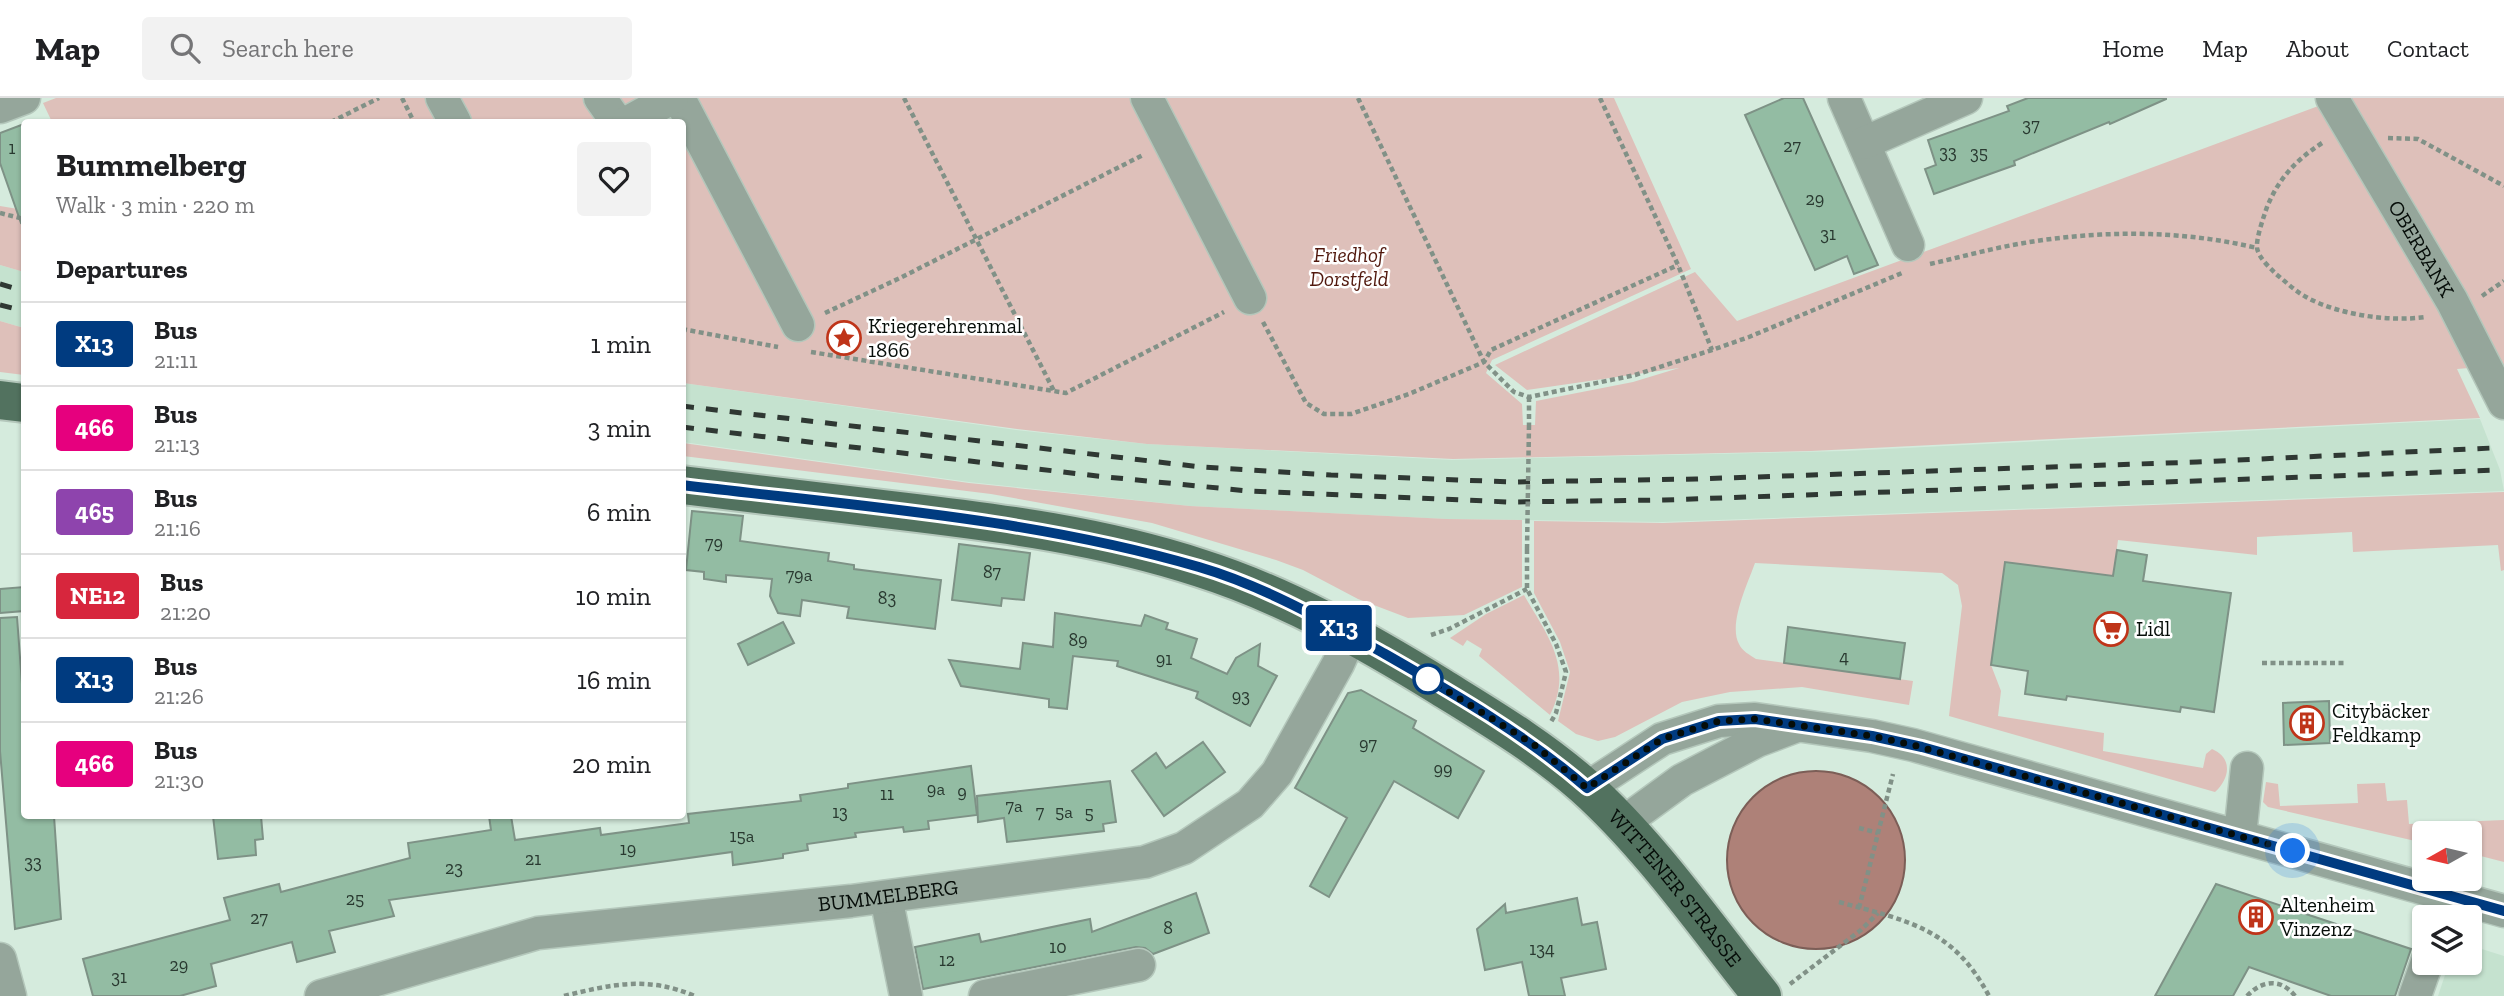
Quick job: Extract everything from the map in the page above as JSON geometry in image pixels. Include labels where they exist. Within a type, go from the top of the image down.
[{"type":"main road","points":[[0,400],[21,403]]},
{"type":"main road","name":"WITTENER STRASSE","points":[[686,485],[1049,531],[1130,548],[1201,568],[1304,610],[1428,679],[1533,744],[1587,788],[1623,823],[1773,993]]},
{"type":"street","points":[[0,107],[24,98]]},
{"type":"street","points":[[442,98],[453,119]]},
{"type":"street","points":[[600,98],[615,119]]},
{"type":"street","points":[[634,119],[672,98]]},
{"type":"street","points":[[679,98],[795,341]]},
{"type":"street","points":[[1844,98],[1915,260]]},
{"type":"street","points":[[1864,144],[1966,98]]},
{"type":"street","name":"OBERBANK","points":[[2332,98],[2500,385]]},
{"type":"street","points":[[1156,101],[1169,141],[1250,298]]},
{"type":"street","name":"BUMMELBERG","points":[[321,996],[538,933],[886,897],[1145,862],[1184,848],[1250,804],[1278,773],[1351,635]]},
{"type":"street","points":[[1587,788],[1662,739],[1719,721],[1755,719],[1872,736],[1913,745],[2240,836],[2450,903],[2504,911]]},
{"type":"street","points":[[1623,823],[1682,780],[1756,741],[1796,727]]},
{"type":"street","points":[[2240,836],[2247,768]]},
{"type":"street","points":[[2450,903],[2504,895]]},
{"type":"street","points":[[886,897],[906,996]]},
{"type":"street","points":[[0,959],[10,996]]},
{"type":"street","points":[[985,996],[1139,965]]},
{"type":"street","points":[[2415,996],[2422,975]]},
{"type":"path","points":[[337,119],[379,98]]},
{"type":"path","points":[[402,98],[412,119]]},
{"type":"path","points":[[904,98],[1055,391]]},
{"type":"path","points":[[1358,98],[1484,362],[1514,392],[1529,397],[1635,375],[1749,337],[1915,260],[2075,236],[2138,233],[2230,242],[2257,248]]},
{"type":"path","points":[[1600,98],[1678,265],[1712,350]]},
{"type":"path","points":[[2387,138],[2396,136],[2418,139],[2504,186]]},
{"type":"path","points":[[761,344],[795,341],[900,278],[1169,141]]},
{"type":"path","points":[[2322,143],[2292,165],[2275,188],[2262,220],[2257,248],[2266,263],[2306,297],[2336,309],[2368,315],[2412,319],[2426,317]]},
{"type":"path","points":[[0,213],[21,218]]},
{"type":"path","points":[[686,330],[761,344],[795,341],[1066,393],[1250,298],[1306,403],[1324,414],[1351,414],[1409,394],[1484,362],[1491,350],[1678,265]]},
{"type":"path","points":[[2487,294],[2504,281]]},
{"type":"path","points":[[1529,397],[1527,589],[1556,644],[1566,673],[1556,713],[1533,744]]},
{"type":"path","points":[[1431,635],[1449,629],[1527,589]]},
{"type":"path","points":[[2262,663],[2346,663]]},
{"type":"path","points":[[1859,908],[1893,774]]},
{"type":"path","points":[[1859,828],[1878,833]]},
{"type":"path","points":[[1839,902],[1914,924],[1943,940],[1971,966],[1989,996]]},
{"type":"path","points":[[1773,993],[1861,930],[1878,913]]},
{"type":"path","points":[[564,996],[616,984],[645,982],[695,996]]},
{"type":"path","points":[[2247,996],[2258,985],[2269,982],[2280,983],[2295,996]]},
{"type":"shaded area","points":[[0,265],[21,271],[21,327],[0,321]]},
{"type":"shaded area","points":[[686,383],[1016,430],[1147,444],[1452,460],[1845,451],[2480,419],[2500,470],[2504,491],[1662,522],[1446,519],[1190,506],[969,482],[686,442]]},
{"type":"shaded area","points":[[1816,771],[1850,778],[1879,797],[1898,826],[1905,860],[1898,894],[1879,923],[1850,942],[1816,949],[1782,942],[1753,923],[1734,894],[1727,860],[1734,826],[1753,797],[1782,778]]},
{"type":"shaded area","points":[[2482,949],[2504,956],[2504,996],[2438,996],[2445,975],[2482,975]]},
{"type":"green space","name":"Friedhof Dorstfeld","points":[[56,98],[1614,98],[1691,269],[1492,360],[1486,373],[1522,404],[1523,425],[1535,425],[1536,401],[1633,382],[1679,368],[1527,390],[1495,365],[1695,272],[1737,321],[2340,98],[2504,98],[2504,365],[2457,369],[2480,418],[1811,451],[1453,459],[1147,444],[686,383],[686,119],[51,119],[43,103]]},
{"type":"green space","points":[[0,206],[21,210],[21,271],[0,265]]},
{"type":"green space","points":[[0,321],[21,327],[21,375],[0,372]]},
{"type":"green space","points":[[686,443],[969,483],[1190,506],[1447,519],[1522,520],[1522,587],[1464,615],[1408,618],[1358,599],[1303,570],[1152,523],[991,494],[686,456]]},
{"type":"green space","points":[[2504,492],[2504,570],[2501,571],[2498,545],[2353,552],[2352,532],[2257,537],[2257,555],[2118,540],[2113,576],[2005,562],[1991,665],[2001,691],[1998,716],[2104,733],[2103,751],[2203,768],[2206,754],[2212,749],[2223,758],[2227,769],[2224,781],[2215,792],[1949,716],[1962,606],[1958,585],[1942,573],[1755,563],[1737,615],[1736,636],[1739,644],[1756,659],[1913,681],[1909,705],[1802,687],[1730,692],[1682,702],[1615,737],[1598,741],[1576,734],[1558,721],[1570,672],[1560,642],[1534,593],[1534,521],[1663,523]]},
{"type":"green space","points":[[1524,595],[1555,652],[1559,682],[1557,698],[1550,715],[1479,656],[1482,649],[1467,640],[1463,646],[1450,638],[1486,614]]},
{"type":"green space","points":[[2266,782],[2278,784],[2280,806],[2358,803],[2357,784],[2385,783],[2387,801],[2407,800],[2412,840],[2268,807],[2263,802]]},
{"type":"green space","points":[[2504,820],[2504,862],[2482,856],[2480,821]]},
{"type":"building","points":[[1784,98],[1803,98],[1878,265],[1854,274],[1847,256],[1815,270],[1745,115]]},
{"type":"building","points":[[2028,98],[2166,99],[2014,161],[2015,165],[1934,194],[1925,169],[1936,165],[1928,140],[2009,111],[2007,106]]},
{"type":"building","points":[[21,125],[21,223],[0,163],[0,133]]},
{"type":"building","points":[[692,511],[743,516],[740,541],[829,553],[828,561],[854,565],[854,569],[941,580],[935,629],[847,618],[849,607],[802,600],[800,616],[778,613],[770,596],[772,579],[726,575],[726,582],[704,579],[704,572],[686,570]]},
{"type":"building","points":[[959,544],[1030,553],[1024,600],[1002,598],[1001,606],[952,600]]},
{"type":"building","name":"Lidl","points":[[2117,550],[2147,555],[2143,581],[2231,593],[2214,712],[2181,707],[2180,712],[2067,696],[2066,700],[2025,694],[2028,671],[1991,665],[2005,562],[2113,576]]},
{"type":"building","points":[[21,587],[21,611],[0,613],[0,589]]},
{"type":"building","points":[[1055,613],[1141,626],[1145,615],[1168,623],[1166,629],[1197,639],[1191,658],[1227,674],[1236,658],[1260,644],[1258,666],[1277,676],[1250,726],[1196,698],[1198,692],[1117,666],[1118,661],[1073,656],[1067,709],[1049,707],[1049,699],[961,686],[949,660],[1020,669],[1023,643],[1053,647]]},
{"type":"building","points":[[17,617],[21,671],[21,819],[54,819],[61,919],[15,929],[0,751],[0,618]]},
{"type":"building","points":[[783,622],[794,643],[748,665],[738,644]]},
{"type":"building","points":[[1788,627],[1905,643],[1900,679],[1784,663]]},
{"type":"building","points":[[1361,690],[1416,721],[1413,728],[1484,771],[1458,818],[1394,781],[1329,897],[1310,886],[1347,818],[1295,788],[1348,693]]},
{"type":"building","name":"Citybäcker Feldkamp","points":[[2329,701],[2330,743],[2284,745],[2283,703]]},
{"type":"building","points":[[1203,742],[1225,772],[1164,816],[1132,771],[1156,753],[1166,768]]},
{"type":"building","points":[[971,766],[977,815],[928,821],[929,829],[904,832],[903,827],[855,833],[856,837],[807,844],[808,850],[783,854],[783,858],[733,865],[732,852],[389,900],[394,916],[329,931],[335,952],[297,962],[292,942],[211,964],[216,986],[180,996],[93,996],[83,959],[230,920],[224,898],[279,884],[281,892],[410,858],[408,843],[491,830],[489,819],[512,819],[515,840],[600,828],[601,835],[689,823],[688,814],[801,801],[800,795],[848,788],[848,784]]},
{"type":"building","points":[[1110,781],[1116,822],[1103,824],[1104,831],[1007,842],[1004,818],[978,822],[977,796]]},
{"type":"building","points":[[213,819],[261,819],[263,839],[255,840],[256,855],[218,859]]},
{"type":"building","name":"Altenheim Vinzenz","points":[[2216,884],[2411,949],[2395,996],[2331,996],[2249,967],[2233,996],[2155,996]]},
{"type":"building","points":[[1196,893],[1209,933],[1153,954],[1145,948],[1136,947],[923,989],[915,947],[979,934],[981,942],[1090,919],[1092,932]]},
{"type":"building","points":[[1577,898],[1582,925],[1597,922],[1606,969],[1561,978],[1565,996],[1529,996],[1522,962],[1485,970],[1477,929],[1505,904],[1506,913]]},
{"type":"railway","points":[[0,284],[21,290]]},
{"type":"railway","points":[[0,305],[21,310]]},
{"type":"railway","points":[[686,406],[1201,467],[1512,482],[1696,479],[2197,462],[2492,448]]},
{"type":"railway","points":[[686,427],[1248,491],[1509,502],[1664,500],[2500,470]]},
{"type":"bus line","name":"X13","points":[[686,485],[1049,531],[1130,548],[1201,568],[1304,610],[1403,664],[1533,744],[1587,788],[1662,739],[1719,721],[1755,719],[1872,736],[1922,747],[2504,911]]},
{"type":"place","name":"Kriegerehrenmal 1866","points":[[844,338]]},
{"type":"place","name":"Lidl","points":[[2111,629]]},
{"type":"place","name":"Citybäcker Feldkamp","points":[[2307,723]]},
{"type":"place","name":"Altenheim Vinzenz","points":[[2256,917]]},
{"type":"route","points":[[1428,679],[1533,744],[1587,788],[1662,739],[1719,721],[1755,719],[1872,736],[1913,745],[2293,851]]}]
